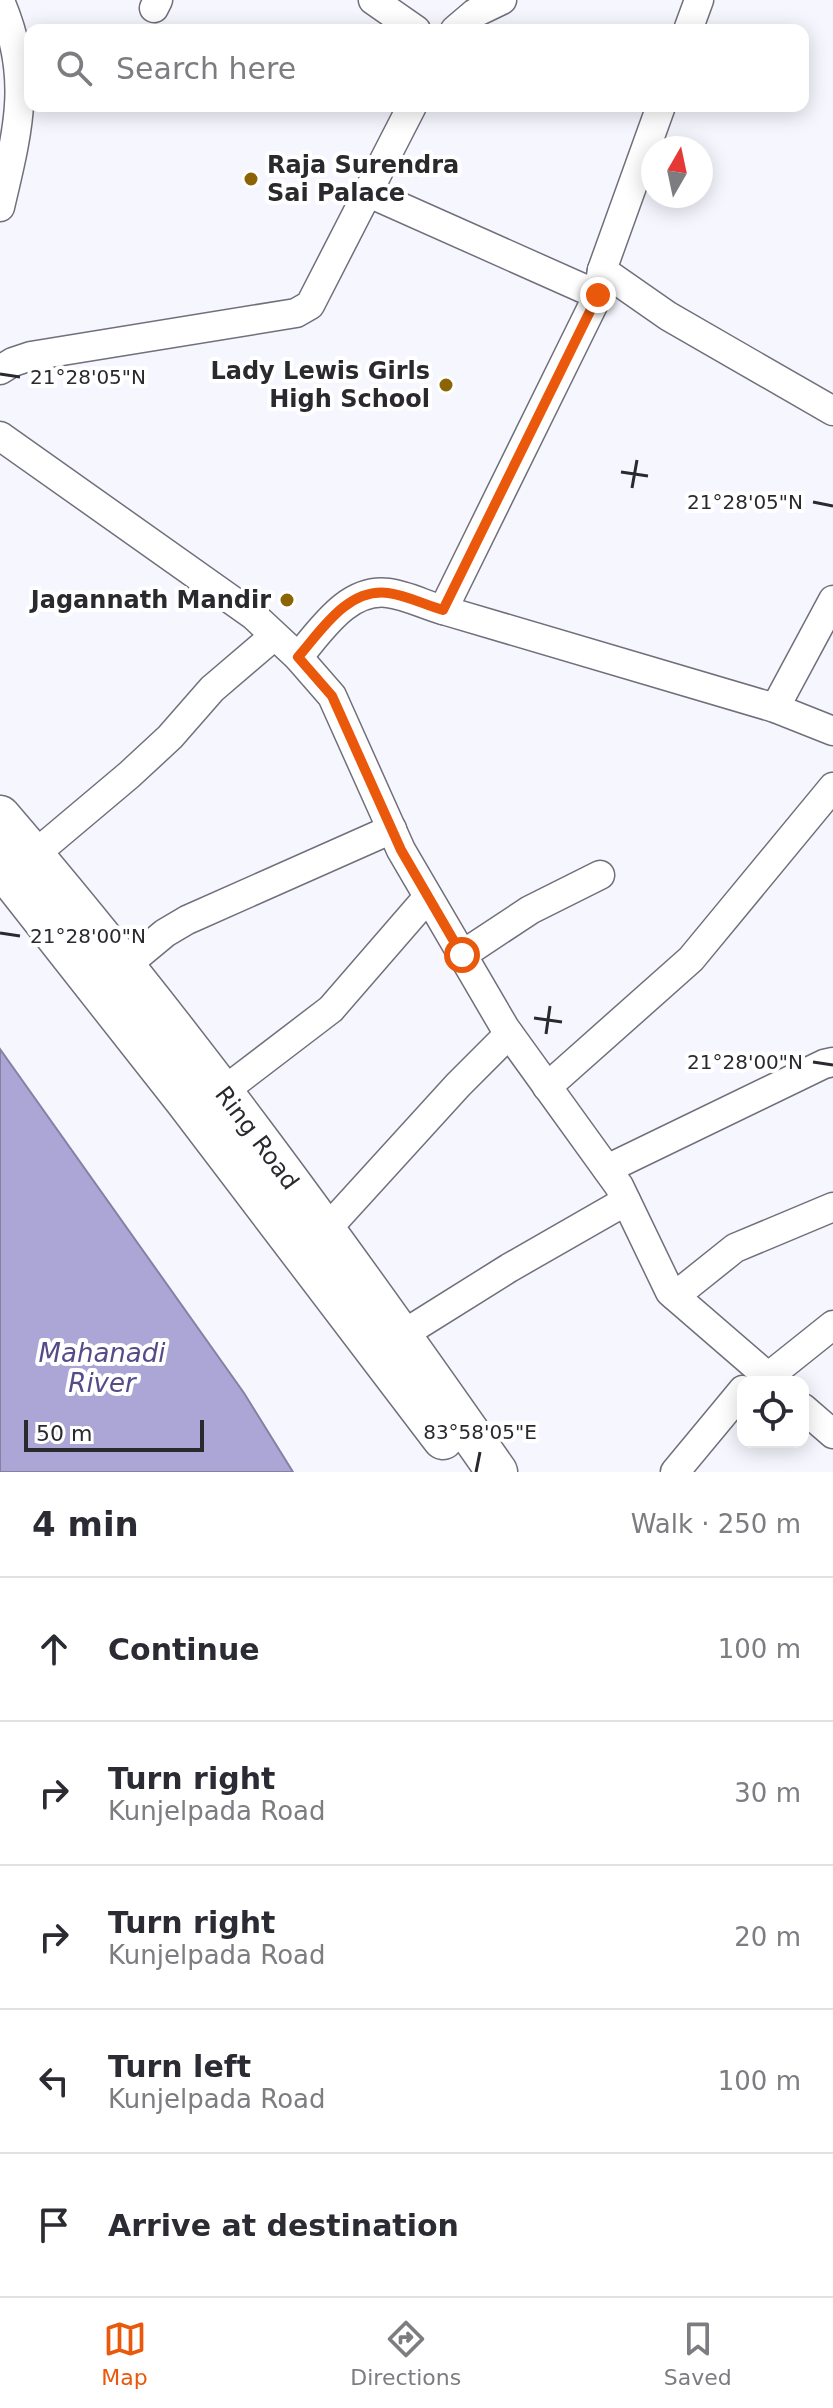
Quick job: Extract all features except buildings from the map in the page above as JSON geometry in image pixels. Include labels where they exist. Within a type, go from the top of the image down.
[{"type":"street","points":[[373,0],[407,24]]},
{"type":"street","points":[[462,24],[475,13],[502,0]]},
{"type":"street","points":[[690,24],[699,0]]},
{"type":"street","points":[[0,207],[12,156],[21,88],[11,6]]},
{"type":"street","points":[[0,370],[31,356],[296,313],[310,305],[409,112]]},
{"type":"street","points":[[443,610],[600,283],[659,112]]},
{"type":"street","points":[[369,193],[600,283],[668,316],[833,411]]},
{"type":"street","points":[[0,436],[253,615],[298,657],[332,696],[392,829],[428,897],[509,1034],[607,1169],[670,1292],[755,1376]]},
{"type":"street","points":[[298,657],[342,607],[363,595],[387,593],[775,708],[833,731]]},
{"type":"street","points":[[775,708],[833,600]]},
{"type":"street","points":[[17,860],[139,766],[170,737],[212,689],[274,636]]},
{"type":"street","points":[[547,1087],[691,959],[833,787]]},
{"type":"street","name":"Ring Road","points":[[0,816],[17,860],[185,1100],[466,1472]]},
{"type":"street","points":[[124,967],[165,933],[187,920],[392,829]]},
{"type":"street","name":"Ring Road","points":[[17,860],[124,967],[402,1335],[497,1472]]},
{"type":"street","points":[[462,955],[530,910],[600,875]]},
{"type":"street","points":[[221,1093],[331,1009],[428,897]]},
{"type":"street","points":[[325,1231],[458,1085],[509,1034]]},
{"type":"street","points":[[607,1169],[833,1062]]},
{"type":"street","points":[[402,1335],[509,1268],[626,1201]]},
{"type":"street","points":[[675,1296],[735,1248],[833,1207]]},
{"type":"street","points":[[764,1376],[833,1325]]},
{"type":"street","points":[[675,1472],[737,1404]]},
{"type":"street","points":[[809,1413],[833,1434]]},
{"type":"water","name":"Mahanadi River","points":[[0,1049],[244,1393],[293,1472],[0,1472]]},
{"type":"place","name":"Raja Surendra Sai Palace","points":[[251,179]]},
{"type":"place","name":"Lady Lewis Girls High School","points":[[446,385]]},
{"type":"place","name":"Jagannath Mandir","points":[[287,600]]},
{"type":"route","points":[[462,955],[401,850],[332,696],[298,657],[342,607],[363,595],[387,593],[443,610],[598,295]]}]
